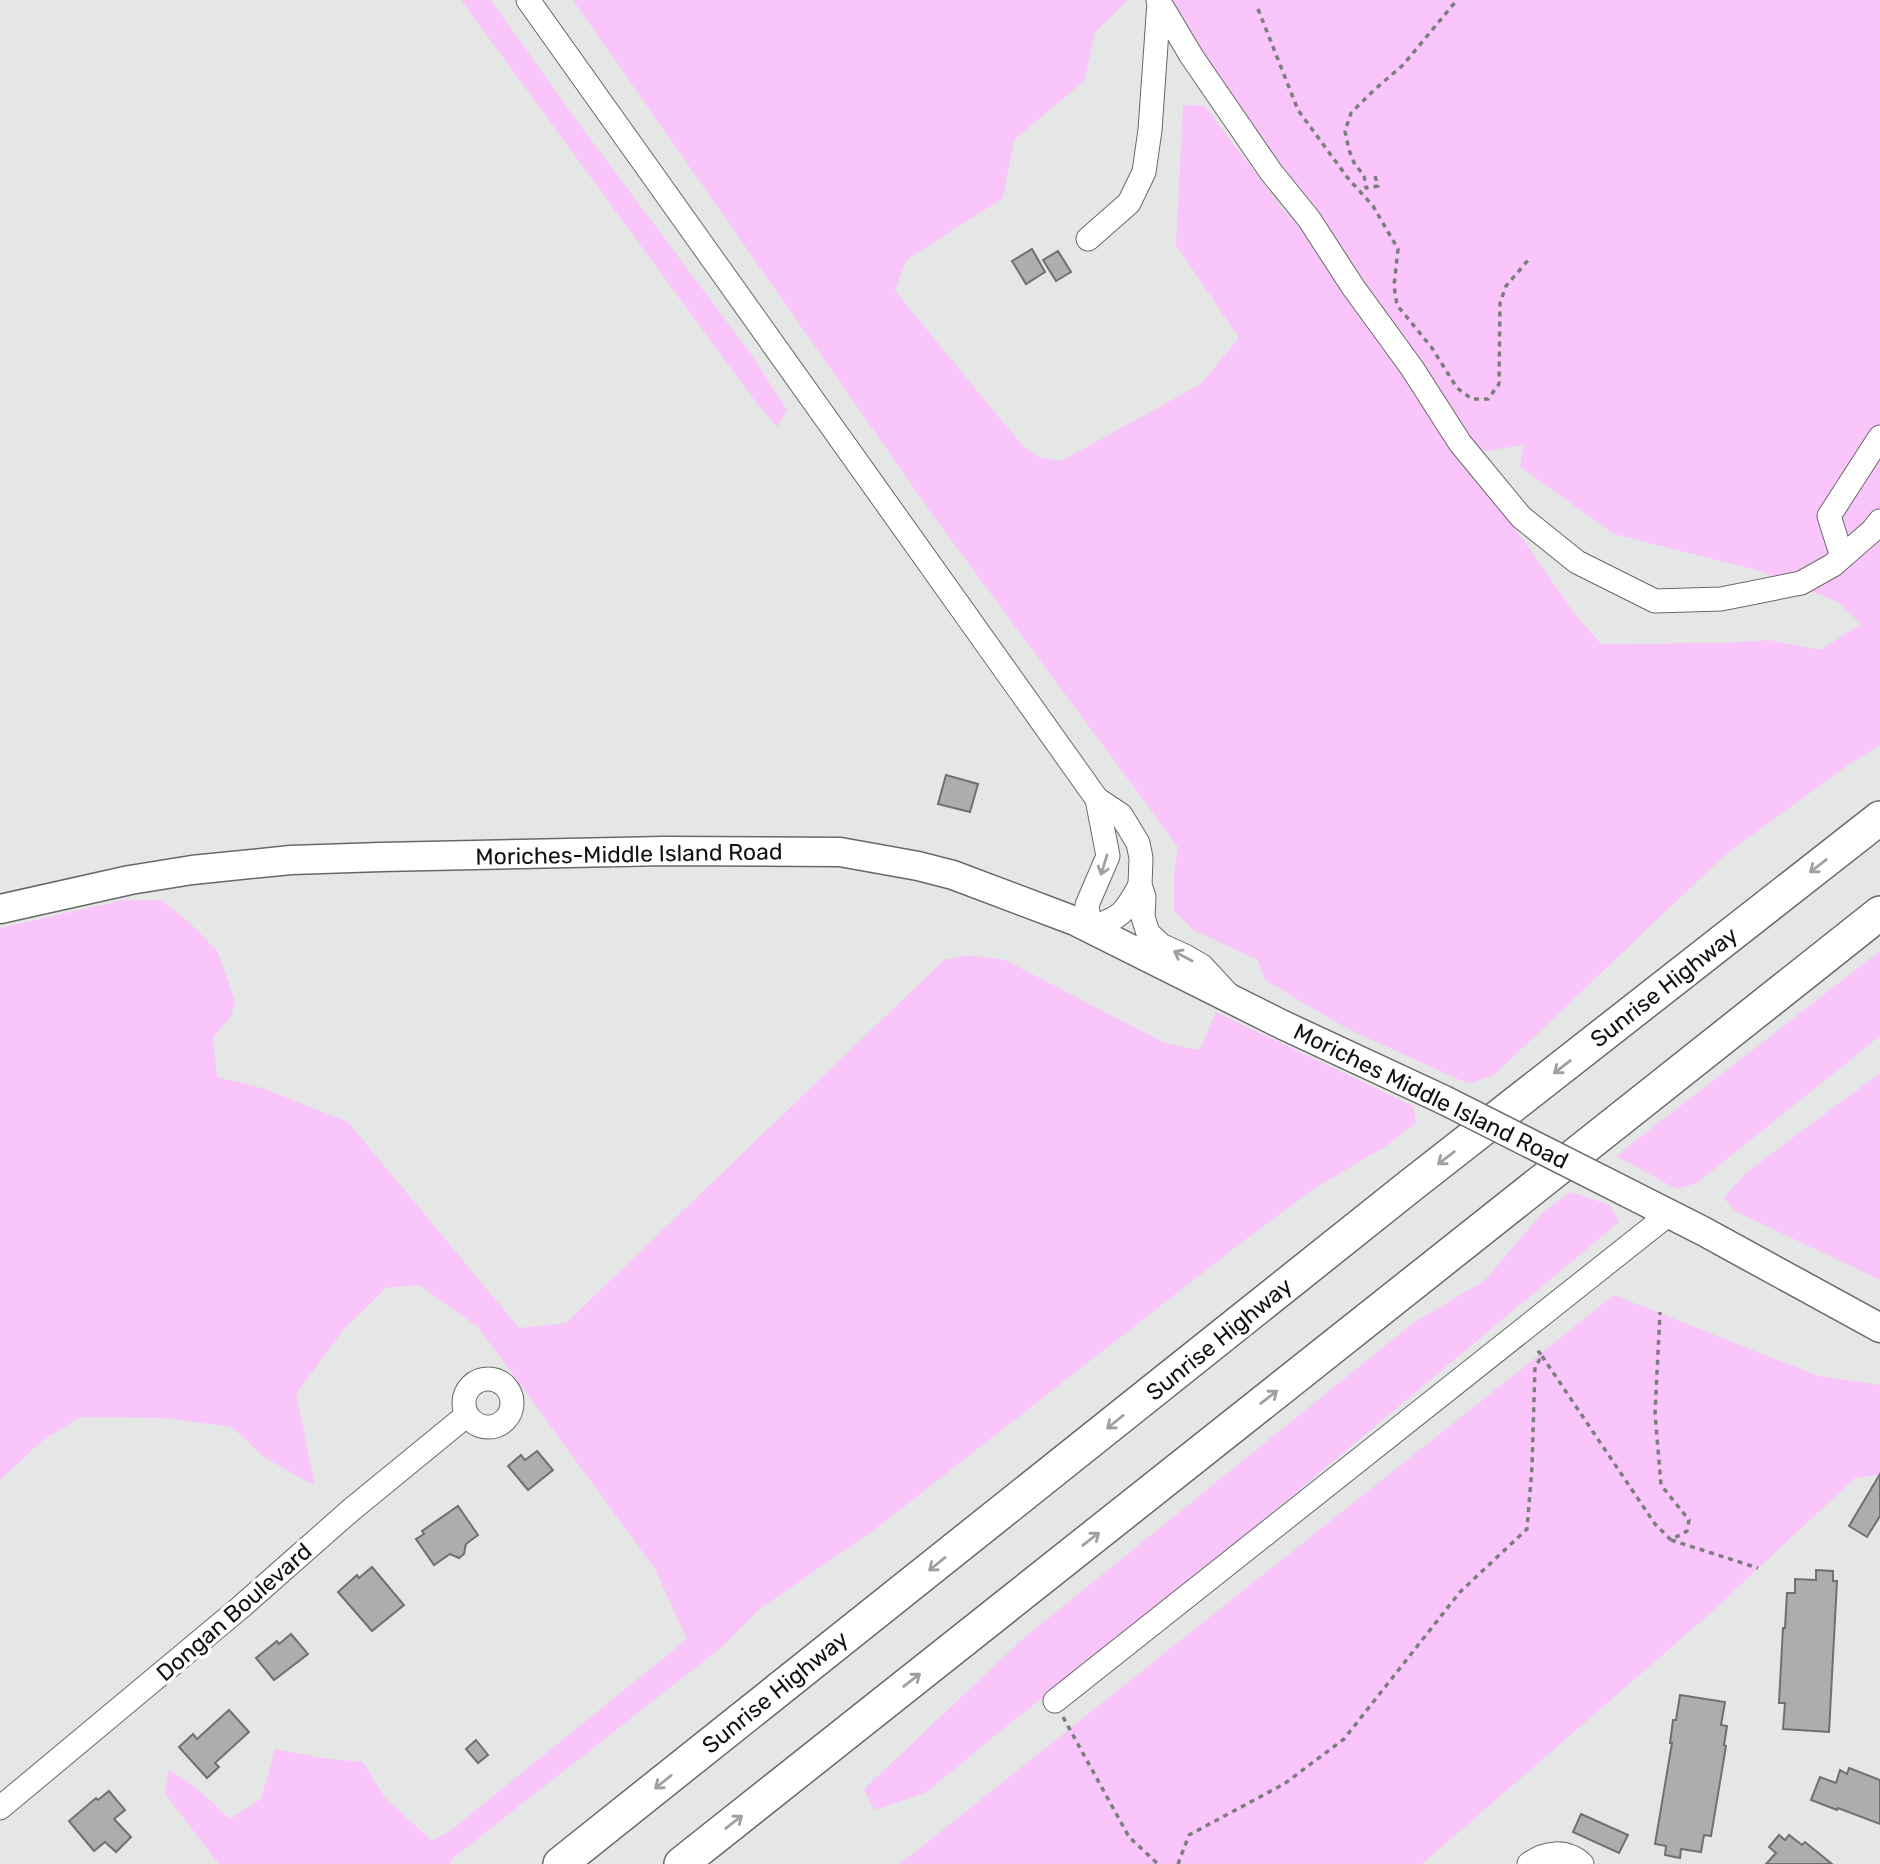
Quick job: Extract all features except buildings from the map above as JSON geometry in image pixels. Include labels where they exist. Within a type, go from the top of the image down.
[{"type":"highway","name":"Sunrise Highway","points":[[560,1864],[1388,1204],[1880,818]]},
{"type":"highway","points":[[681,1864],[1880,913]]},
{"type":"main road","name":"Moriches-Middle Island Road","points":[[0,909],[130,880],[192,870],[291,860],[738,850],[841,852],[918,866],[954,876],[1090,928],[1234,1000]]},
{"type":"main road","name":"Moriches Middle Island Road","points":[[1234,1000],[1444,1100],[1669,1214]]},
{"type":"main road","points":[[1669,1214],[1880,1328]]},
{"type":"street","points":[[528,0],[1097,799],[1121,815],[1138,843],[1141,858],[1140,885],[1144,897],[1143,917],[1148,933],[1161,945],[1202,966],[1234,1000]]},
{"type":"street","points":[[1088,239],[1129,203],[1144,172],[1150,130],[1159,1]]},
{"type":"street","points":[[1159,1],[1192,57],[1412,368],[1460,443],[1521,517],[1577,562],[1655,601],[1721,599],[1801,583],[1833,565],[1880,521]]},
{"type":"street","points":[[1842,557],[1829,516],[1880,438]]},
{"type":"street","points":[[1097,799],[1108,856],[1087,905],[1090,928],[1111,920],[1127,909],[1140,885]]},
{"type":"street","points":[[1055,1701],[1669,1214]]},
{"type":"street","name":"Dongan Boulevard","points":[[0,1808],[467,1415]]},
{"type":"street","points":[[1529,1864],[1539,1856],[1558,1853],[1576,1858],[1582,1864]]},
{"type":"path","points":[[1375,176],[1378,186],[1366,188],[1364,175],[1355,165],[1349,150],[1345,131],[1351,113],[1403,65],[1457,0]]},
{"type":"path","points":[[1258,9],[1298,110],[1347,177],[1373,206],[1398,249],[1394,286],[1397,305],[1432,348],[1457,388],[1472,399],[1488,399],[1499,384],[1500,303],[1506,286],[1530,258]]},
{"type":"path","points":[[1660,1312],[1654,1413],[1661,1486],[1689,1520],[1688,1531],[1671,1540]]},
{"type":"path","points":[[1523,1330],[1655,1524],[1671,1540],[1758,1568]]},
{"type":"path","points":[[1178,1864],[1189,1835],[1284,1784],[1344,1739],[1460,1592],[1527,1529],[1535,1367],[1542,1356]]},
{"type":"path","points":[[1055,1701],[1129,1837],[1158,1864]]},
{"type":"shaded area","points":[[461,0],[491,0],[569,110],[753,357],[787,410],[777,427],[704,332]]},
{"type":"shaded area","points":[[573,0],[1128,0],[1095,32],[1084,81],[1014,140],[1003,198],[906,260],[895,291],[1022,445],[1038,457],[1061,461],[1201,384],[1239,338],[1176,245],[1183,105],[1205,106],[1291,220],[1196,52],[1170,0],[1880,0],[1880,745],[1727,853],[1495,1074],[1469,1084],[1348,1029],[1265,980],[1258,960],[1193,930],[1174,911],[1174,874],[1178,847],[932,514]],"holes":[[[1523,445],[1520,467],[1614,534],[1757,570],[1838,602],[1861,624],[1820,650],[1769,640],[1601,644],[1574,613],[1496,500],[1460,455]]]},
{"type":"shaded area","points":[[123,900],[161,900],[190,923],[218,952],[235,1002],[231,1017],[213,1037],[217,1077],[262,1088],[348,1122],[519,1328],[566,1323],[944,960],[968,955],[1005,960],[1164,1043],[1200,1050],[1216,1012],[1413,1106],[1416,1123],[1386,1146],[1318,1186],[1242,1242],[874,1530],[761,1608],[723,1646],[453,1858],[450,1864],[219,1864],[165,1794],[169,1770],[201,1792],[229,1819],[261,1799],[275,1749],[328,1759],[363,1762],[385,1798],[432,1841],[450,1831],[687,1639],[655,1569],[478,1327],[419,1285],[386,1288],[344,1329],[296,1394],[315,1486],[264,1457],[232,1427],[165,1418],[80,1417],[43,1440],[0,1480],[0,928]]},
{"type":"shaded area","points":[[1880,951],[1880,1036],[1697,1183],[1677,1189],[1616,1156]]},
{"type":"shaded area","points":[[1880,1073],[1880,1280],[1735,1211],[1724,1198],[1746,1173]]},
{"type":"shaded area","points":[[1570,1192],[1610,1205],[1619,1222],[1177,1592],[925,1793],[874,1810],[864,1789],[1025,1637],[1413,1323],[1484,1281],[1544,1211]]},
{"type":"shaded area","points":[[1614,1295],[1818,1376],[1880,1385],[1880,1475],[1855,1478],[1706,1617],[1422,1864],[900,1864]]}]
